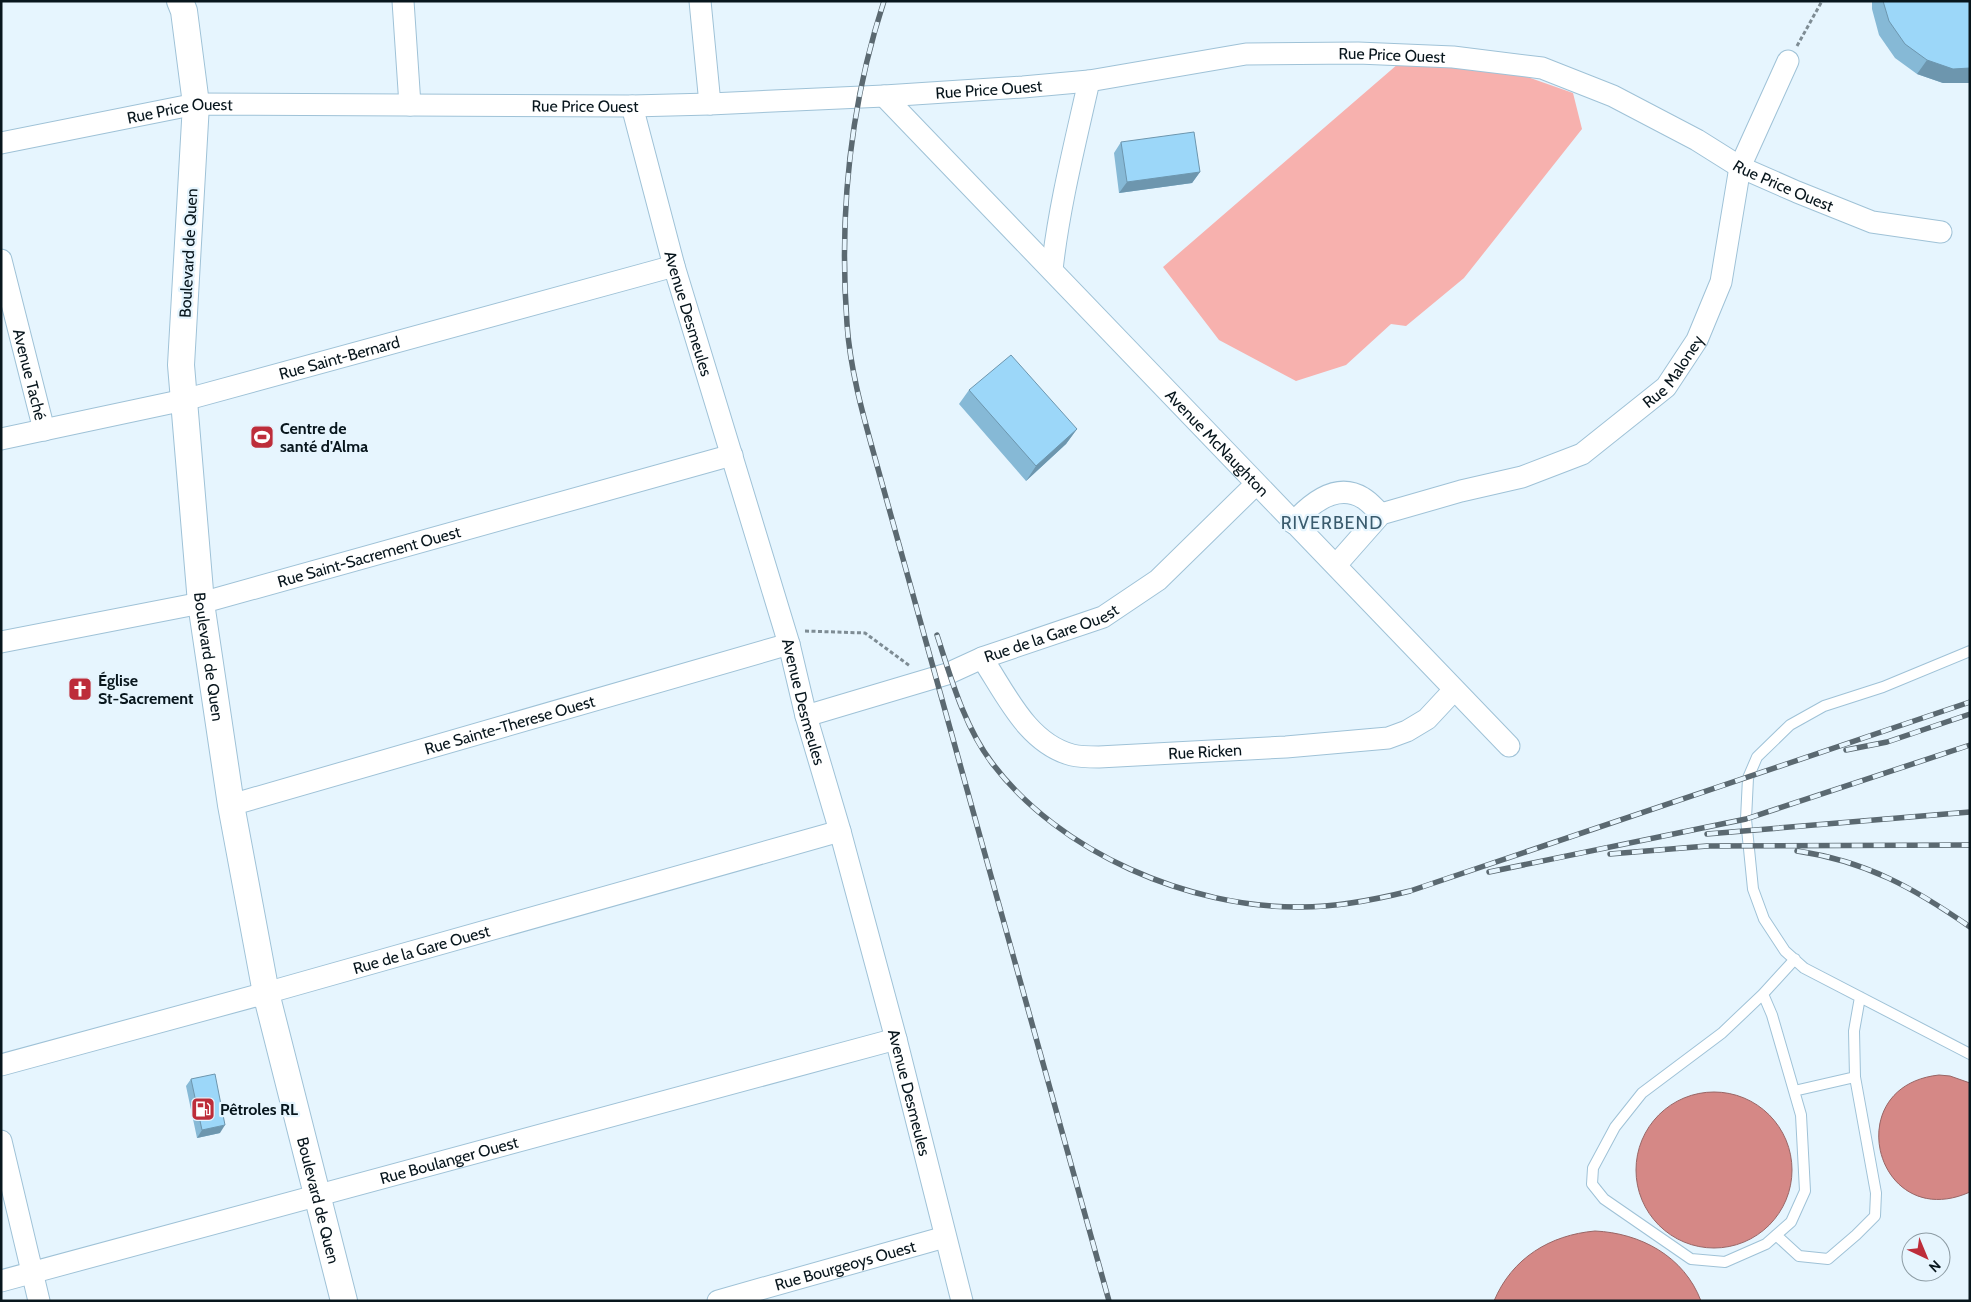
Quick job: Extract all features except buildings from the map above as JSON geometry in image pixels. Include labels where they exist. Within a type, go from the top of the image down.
[{"type":"street","name":"Boulevard de Quen","points":[[180,1],[184,11],[196,104],[181,366],[201,603],[231,805],[266,993],[344,1301]]},
{"type":"street","points":[[403,1],[410,105]]},
{"type":"street","points":[[700,1],[710,104]]},
{"type":"street","name":"Rue Price Ouest","points":[[1,143],[196,104],[632,106],[710,104],[884,96],[1089,81],[1246,54],[1358,53],[1453,57],[1542,68],[1613,96],[1697,140],[1740,167],[1872,222],[1941,232]]},
{"type":"street","name":"Rue Maloney","points":[[1381,514],[1461,491],[1522,477],[1582,454],[1666,387],[1697,340],[1721,282],[1740,167],[1788,61]]},
{"type":"street","points":[[1052,270],[1055,238],[1089,81]]},
{"type":"street","name":"Avenue McNaughton","points":[[884,96],[1509,746]]},
{"type":"street","name":"Avenue Desmeules","points":[[632,106],[674,266],[786,637],[806,716],[840,831],[896,1039],[962,1301]]},
{"type":"street","name":"Avenue Taché","points":[[1,260],[44,430]]},
{"type":"street","name":"Rue Saint-Bernard","points":[[1,440],[184,400],[674,266]]},
{"type":"street","name":"Rue Saint-Sacrement Ouest","points":[[1,642],[201,603],[732,455]]},
{"type":"street","name":"Rue de la Gare Ouest","points":[[806,716],[948,674],[982,658],[1103,617],[1158,580],[1255,484]]},
{"type":"street","points":[[1294,523],[1304,510],[1319,499],[1343,490],[1363,498],[1381,514],[1336,565]]},
{"type":"street","name":"Rue Sainte-Therese Ouest","points":[[231,805],[786,637]]},
{"type":"street","name":"Rue Ricken","points":[[982,658],[1029,728],[1047,744],[1072,755],[1098,757],[1286,747],[1388,738],[1407,731],[1427,719],[1454,690]]},
{"type":"street","name":"Rue de la Gare Ouest","points":[[1,1065],[266,993],[840,831]]},
{"type":"street","name":"Rue Boulanger Ouest","points":[[1,1280],[896,1039]]},
{"type":"street","points":[[1,1141],[39,1301]]},
{"type":"street","name":"Rue Bourgeoys Ouest","points":[[718,1301],[945,1237]]},
{"type":"lane","points":[[1970,651],[1883,687],[1824,706],[1790,725],[1757,757],[1748,778],[1746,819],[1753,889],[1764,920],[1785,951],[1804,968],[1970,1054]]},
{"type":"lane","points":[[1763,994],[1772,1015],[1800,1115],[1805,1191],[1791,1222],[1766,1244],[1725,1262],[1690,1259],[1604,1198],[1592,1184],[1592,1168],[1611,1135],[1642,1093],[1722,1033],[1763,994],[1795,959]]},
{"type":"lane","points":[[1776,1235],[1800,1256],[1828,1259],[1875,1216],[1876,1193],[1855,1077],[1854,1031],[1860,997]]},
{"type":"lane","points":[[1794,1091],[1855,1077]]},
{"type":"path","points":[[1788,61],[1822,1]]},
{"type":"path","points":[[786,637],[865,633],[928,680]]},
{"type":"shaded area","points":[[1398,64],[1513,72],[1573,93],[1582,129],[1464,278],[1406,326],[1391,324],[1346,365],[1296,381],[1219,340],[1163,267]]},
{"type":"shaded area","points":[[1939,1075],[1950,1076],[1970,1083],[1970,1192],[1937,1199],[1911,1193],[1892,1176],[1881,1153],[1879,1128],[1888,1104],[1907,1085]]},
{"type":"shaded area","points":[[1714,1092],[1744,1098],[1769,1115],[1786,1140],[1792,1170],[1786,1200],[1769,1225],[1744,1242],[1714,1248],[1684,1242],[1659,1225],[1642,1200],[1636,1170],[1642,1140],[1659,1115],[1684,1098]]},
{"type":"shaded area","points":[[1595,1231],[1628,1236],[1658,1250],[1684,1271],[1701,1301],[1494,1301],[1511,1272],[1534,1251],[1578,1233]]},
{"type":"railway","points":[[884,1],[872,40],[855,120],[846,201],[845,283],[851,358],[870,442],[1109,1301]]},
{"type":"railway","points":[[937,635],[959,701],[982,749],[1020,795],[1053,824],[1090,848],[1130,869],[1172,886],[1215,898],[1258,905],[1329,906],[1410,891],[1970,702]]},
{"type":"railway","points":[[1846,750],[1887,742],[1970,714]]},
{"type":"railway","points":[[1489,872],[1746,819],[1970,745]]},
{"type":"railway","points":[[1707,834],[1970,812]]},
{"type":"railway","points":[[1610,854],[1707,846],[1970,845]]},
{"type":"railway","points":[[1797,851],[1845,862],[1888,878],[1909,888],[1970,927]]},
{"type":"place","name":"Centre de santé d'Alma","points":[[262,437]]},
{"type":"place","name":"Église St-Sacrement","points":[[80,689]]},
{"type":"place","name":"Pêtroles RL","points":[[203,1109]]},
{"type":"district","name":"RIVERBEND","points":[[1332,523]]}]
